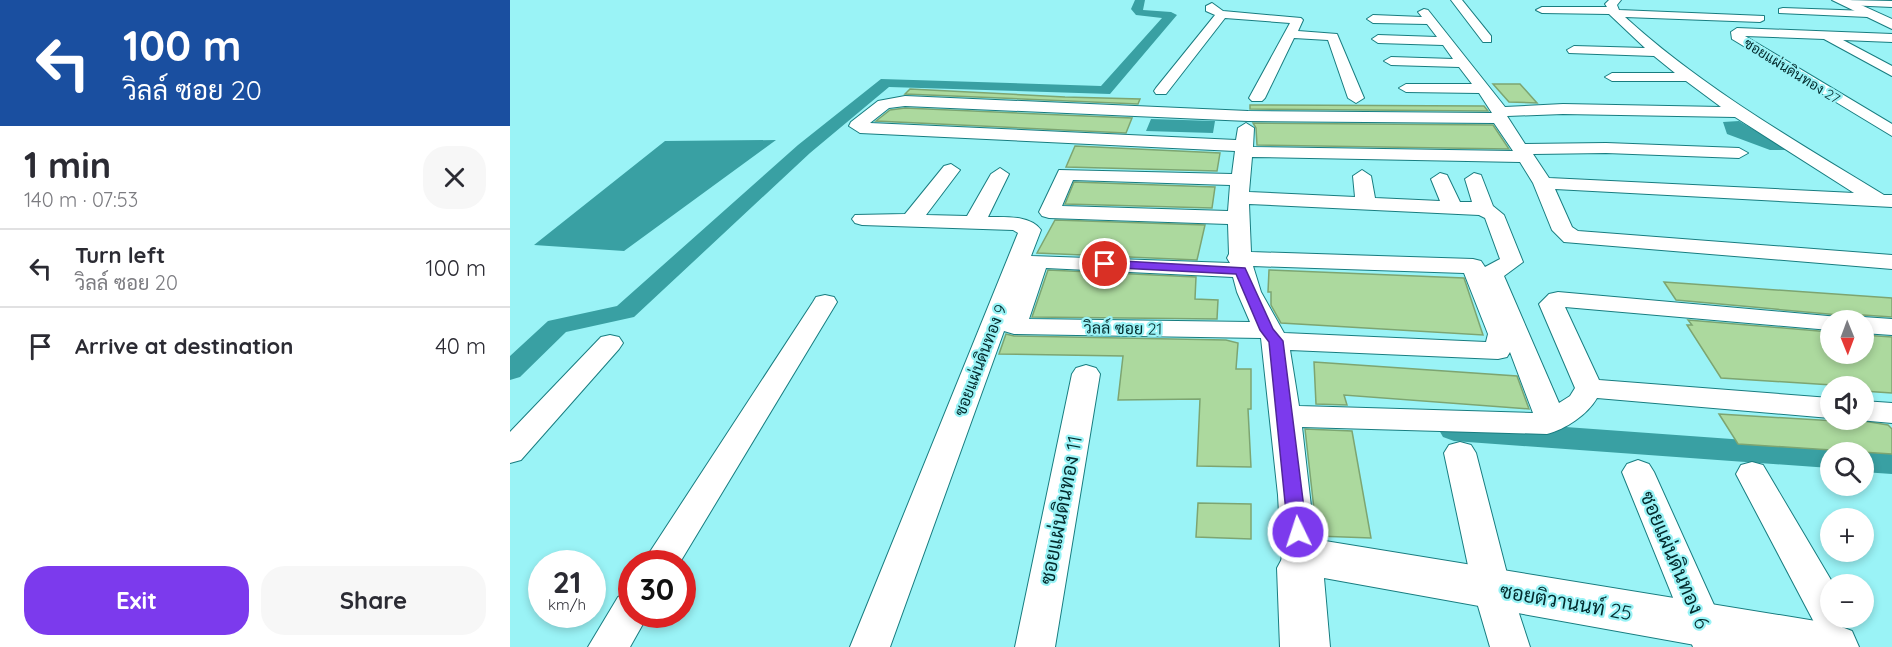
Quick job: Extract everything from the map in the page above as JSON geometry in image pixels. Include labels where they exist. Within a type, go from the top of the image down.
[{"type":"street","points":[[1212,0],[1212,11],[1222,14],[1297,20],[1252,107],[1244,149],[1240,264],[1271,336],[1285,416],[1295,495],[1305,647]]},
{"type":"street","points":[[1456,0],[1487,39]]},
{"type":"street","points":[[1841,1],[1892,4]]},
{"type":"street","points":[[1841,1],[1892,25]]},
{"type":"street","points":[[1542,10],[1615,8],[1781,18],[1758,7]]},
{"type":"street","points":[[1615,8],[1629,28],[1689,77],[1737,112],[1885,200]]},
{"type":"street","points":[[1783,12],[1869,14]]},
{"type":"street","points":[[1161,91],[1222,14]]},
{"type":"street","points":[[1372,19],[1428,16],[1500,115],[1543,183],[1563,230],[1572,237],[1892,262]]},
{"type":"street","points":[[1606,28],[1629,28]]},
{"type":"street","name":"ซอยแผ่นดินทอง 27","points":[[1892,38],[1737,32],[1736,36],[1892,131]]},
{"type":"street","points":[[1290,34],[1333,37],[1356,98]]},
{"type":"street","points":[[1824,35],[1892,72]]},
{"type":"street","points":[[1378,39],[1446,41]]},
{"type":"street","points":[[1574,50],[1658,52]]},
{"type":"street","points":[[1391,61],[1463,63]]},
{"type":"street","points":[[1612,77],[1689,77]]},
{"type":"street","points":[[1406,88],[1482,89]]},
{"type":"street","points":[[1737,112],[1563,110],[1500,115],[1252,107],[904,101],[884,104],[857,126],[872,129],[1244,149],[1523,153],[1606,148],[1739,153]]},
{"type":"street","points":[[910,221],[951,170]]},
{"type":"street","points":[[974,223],[1000,174]]},
{"type":"street","points":[[1243,199],[1049,212],[1066,174],[1243,199],[1484,209],[1494,215],[1512,262],[1491,273],[1548,411],[1547,424]]},
{"type":"street","points":[[1362,176],[1366,204]]},
{"type":"street","points":[[1440,179],[1453,208]]},
{"type":"street","points":[[1474,179],[1484,209]]},
{"type":"street","points":[[1543,183],[1885,200]]},
{"type":"street","name":"ซอยแผ่นดินทอง 9","points":[[862,219],[1016,224],[1030,230],[870,647]]},
{"type":"street","name":"วิลล์ ซอย 21","points":[[1240,264],[1036,261],[1014,326],[1271,336]]},
{"type":"street","points":[[1240,264],[1473,266],[1502,334],[1498,351],[1271,336]]},
{"type":"street","points":[[1589,388],[1551,304],[1558,299],[1820,321]]},
{"type":"street","points":[[669,550],[825,302]]},
{"type":"street","points":[[1874,326],[1892,327]]},
{"type":"street","points":[[510,452],[610,343]]},
{"type":"street","name":"ซอยแผ่นดินทอง 11","points":[[1035,647],[1086,374]]},
{"type":"street","points":[[1285,416],[1547,424],[1580,403],[1589,388]]},
{"type":"street","points":[[1589,388],[1820,407]]},
{"type":"street","points":[[1874,412],[1892,413]]},
{"type":"street","points":[[1460,453],[1492,589],[1510,647]]},
{"type":"street","name":"ซอยแผ่นดินทอง 6","points":[[1638,472],[1707,636]]},
{"type":"street","points":[[1752,474],[1820,596]]},
{"type":"street","name":"ซอยติวานนท์ 25","points":[[1300,568],[1319,559],[1492,589],[1707,636],[1834,647]]},
{"type":"street","points":[[608,647],[620,628]]},
{"type":"street","points":[[1838,628],[1848,647]]},
{"type":"water","points":[[1151,119],[1215,121],[1213,133],[1146,131]]},
{"type":"water","points":[[1739,121],[1788,150],[1770,150],[1727,134],[1723,122]]},
{"type":"water","points":[[776,140],[624,251],[534,245],[665,141]]},
{"type":"building","points":[[1493,84],[1520,84],[1537,103],[1509,102]]},
{"type":"building","points":[[910,89],[1140,99],[1138,104],[905,94]]},
{"type":"building","points":[[1250,105],[1484,106],[1488,111],[1250,109]]},
{"type":"building","points":[[905,108],[1132,118],[1126,133],[876,121],[890,110]]},
{"type":"building","points":[[1253,123],[1493,125],[1509,149],[1257,145],[1256,128]]},
{"type":"building","points":[[1075,146],[1220,153],[1217,171],[1066,167]]},
{"type":"building","points":[[1074,182],[1215,187],[1212,208],[1065,204]]},
{"type":"building","points":[[1055,220],[1205,225],[1197,260],[1037,253]]},
{"type":"building","points":[[1048,270],[1196,277],[1195,299],[1218,300],[1217,319],[1032,317]]},
{"type":"building","points":[[1269,270],[1464,278],[1483,335],[1281,323],[1271,305],[1271,292],[1268,292]]},
{"type":"building","points":[[1664,282],[1892,298],[1892,317],[1874,316],[1874,310],[1820,310],[1820,313],[1676,300]]},
{"type":"building","points":[[1688,320],[1820,331],[1820,364],[1874,364],[1874,336],[1892,337],[1892,393],[1874,392],[1874,376],[1820,376],[1820,384],[1721,378],[1687,325],[1692,325]]},
{"type":"building","points":[[1006,334],[1226,340],[1238,343],[1236,369],[1251,369],[1251,409],[1248,409],[1251,467],[1197,466],[1200,399],[1118,400],[1123,356],[999,354]]},
{"type":"building","points":[[1314,362],[1517,376],[1529,409],[1344,395],[1347,405],[1316,404]]},
{"type":"building","points":[[1719,414],[1820,420],[1820,430],[1874,430],[1874,423],[1888,425],[1892,429],[1892,454],[1874,453],[1874,442],[1820,442],[1820,449],[1738,444]]},
{"type":"building","points":[[1305,429],[1352,431],[1371,538],[1317,536]]},
{"type":"building","points":[[1198,503],[1251,504],[1251,539],[1196,537]]},
{"type":"waterway","points":[[510,371],[557,326],[625,312],[804,149],[886,82],[1105,91],[1171,15],[1140,13],[1137,9],[1140,0]]},
{"type":"waterway","points":[[1454,430],[1820,456]]},
{"type":"waterway","points":[[1874,461],[1892,462]]},
{"type":"route","points":[[1105,264],[1240,270],[1267,330],[1276,341],[1298,532]]}]
